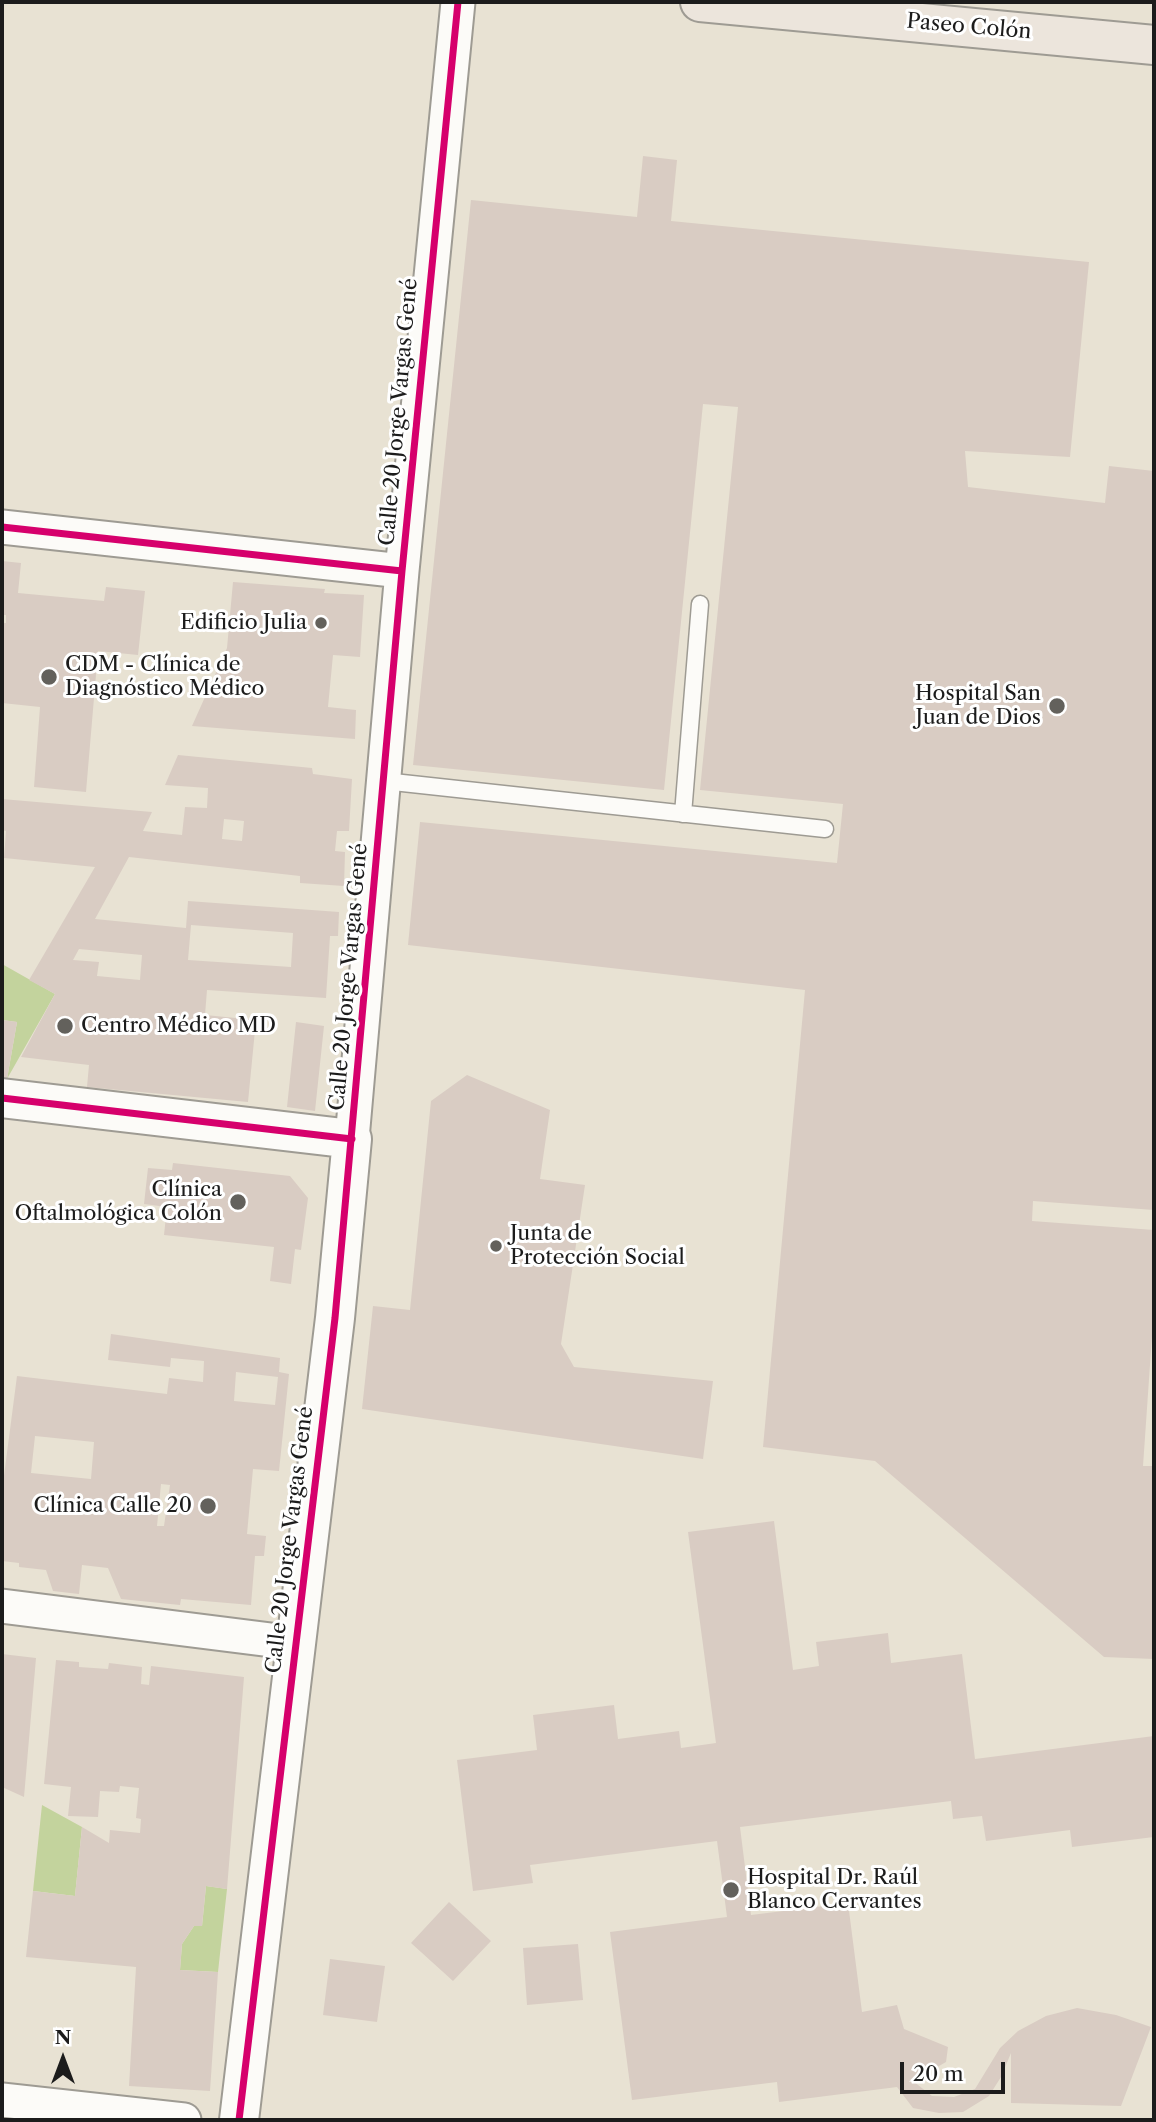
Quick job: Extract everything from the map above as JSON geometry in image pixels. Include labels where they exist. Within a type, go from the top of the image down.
[{"type":"highway","name":"Paseo Colón","points":[[703,2],[838,8],[1154,45]]},
{"type":"street","name":"Calle 20 Jorge Vargas Gené","points":[[239,2120],[335,1318],[402,571],[458,2]]},
{"type":"street","points":[[2,527],[402,571]]},
{"type":"street","points":[[2,1098],[352,1139]]},
{"type":"street","points":[[2,1606],[295,1643]]},
{"type":"street","points":[[2,2100],[184,2120]]},
{"type":"lane","points":[[683,814],[699,604]]},
{"type":"lane","points":[[384,781],[825,829]]},
{"type":"green space","points":[[2,964],[55,994],[7,1079],[17,1022],[2,1020]]},
{"type":"green space","points":[[42,1805],[82,1827],[75,1896],[33,1891]]},
{"type":"green space","points":[[206,1886],[227,1889],[218,1972],[180,1970],[182,1944],[194,1926],[202,1926]]},
{"type":"building","points":[[643,156],[677,160],[671,221],[1089,262],[1070,457],[965,451],[968,487],[1105,503],[1109,466],[1154,471],[1154,1210],[1033,1201],[1032,1221],[1154,1230],[1154,1307],[1143,1466],[1154,1466],[1154,1659],[1104,1657],[875,1461],[763,1447],[805,990],[408,945],[420,822],[837,863],[843,804],[700,790],[738,407],[703,404],[664,790],[413,765],[471,200],[637,217]]},
{"type":"building","name":"CDM - Clínica de Diagnóstico Médico","points":[[2,561],[21,563],[18,593],[104,601],[106,587],[145,591],[138,655],[98,651],[86,792],[34,787],[40,707],[2,703],[2,623],[6,623],[6,615],[2,615]]},
{"type":"building","points":[[233,582],[325,589],[324,593],[364,595],[360,657],[333,655],[328,707],[356,710],[355,739],[192,726],[227,648]]},
{"type":"building","points":[[178,755],[312,768],[313,774],[352,779],[349,831],[337,831],[335,851],[345,852],[344,886],[300,883],[300,876],[129,857],[95,919],[186,928],[188,901],[339,912],[338,936],[330,936],[326,998],[207,990],[205,1015],[256,1020],[248,1102],[87,1087],[89,1065],[21,1057],[55,994],[29,980],[95,867],[4,858],[6,831],[2,830],[2,799],[152,812],[143,831],[182,835],[185,807],[207,808],[208,788],[165,785]],"holes":[[[224,819],[244,821],[242,841],[222,839]],[[191,925],[293,933],[291,967],[188,960]],[[79,949],[142,955],[140,980],[97,976],[99,962],[73,960]]]},
{"type":"building","points":[[2,1020],[17,1022],[7,1079],[2,1079]]},
{"type":"building","points":[[296,1022],[324,1026],[315,1111],[287,1107]]},
{"type":"building","name":"Junta de Protección Social","points":[[467,1075],[550,1110],[540,1179],[585,1185],[561,1344],[574,1367],[713,1381],[703,1459],[362,1409],[373,1306],[410,1310],[431,1101]]},
{"type":"building","name":"Clínica Oftalmológica Colón","points":[[173,1163],[290,1176],[308,1198],[301,1250],[295,1249],[291,1284],[270,1281],[274,1247],[164,1235],[167,1207],[144,1204],[148,1168],[172,1170]]},
{"type":"building","points":[[111,1334],[280,1358],[279,1372],[289,1374],[279,1471],[253,1469],[247,1534],[266,1536],[264,1556],[255,1556],[251,1605],[181,1599],[180,1605],[121,1599],[108,1568],[82,1565],[79,1594],[53,1591],[46,1570],[19,1567],[19,1563],[2,1561],[2,1491],[17,1376],[167,1394],[169,1378],[203,1382],[204,1361],[171,1358],[170,1367],[108,1360]],"holes":[[[236,1372],[278,1377],[275,1405],[234,1401]],[[35,1436],[94,1442],[91,1479],[31,1473]],[[161,1484],[170,1485],[164,1526],[157,1526]]]},
{"type":"building","points":[[774,1521],[793,1670],[819,1666],[816,1642],[888,1633],[891,1663],[962,1654],[975,1759],[1154,1736],[1154,1837],[1072,1847],[1070,1830],[986,1841],[982,1816],[953,1819],[951,1801],[740,1827],[751,1915],[848,1903],[862,2012],[897,2005],[904,2029],[948,2047],[946,2062],[913,2081],[932,2096],[954,2097],[975,2089],[1000,2048],[1018,2031],[1046,2016],[1077,2008],[1116,2015],[1151,2027],[1121,2106],[1011,2103],[1011,2053],[989,2096],[963,2112],[939,2113],[913,2108],[897,2087],[779,2102],[777,2082],[632,2100],[610,1932],[727,1917],[717,1841],[530,1865],[533,1883],[473,1891],[457,1760],[537,1750],[533,1715],[614,1705],[618,1739],[679,1731],[681,1748],[716,1743],[688,1532]]},
{"type":"building","points":[[2,1654],[36,1658],[24,1797],[2,1787]]},
{"type":"building","points":[[56,1660],[79,1662],[79,1667],[108,1669],[109,1663],[142,1667],[141,1684],[149,1685],[151,1666],[244,1677],[227,1889],[206,1886],[202,1926],[194,1926],[182,1944],[180,1970],[218,1972],[210,2091],[129,2086],[136,1967],[26,1957],[33,1891],[75,1896],[82,1827],[109,1843],[110,1830],[140,1833],[141,1819],[136,1818],[139,1788],[120,1786],[119,1792],[100,1791],[98,1817],[68,1816],[71,1787],[44,1784]]},
{"type":"building","points":[[449,1902],[491,1941],[453,1981],[411,1943]]},
{"type":"building","points":[[578,1944],[583,2000],[527,2005],[523,1948]]},
{"type":"building","points":[[330,1959],[385,1966],[377,2022],[323,2015]]},
{"type":"cycle path","points":[[239,2120],[335,1318],[402,571],[458,2]]},
{"type":"cycle path","points":[[2,527],[402,571]]},
{"type":"cycle path","points":[[2,1098],[352,1139]]},
{"type":"place","name":"Edificio Julia","points":[[321,623]]},
{"type":"place","name":"CDM - Clínica de Diagnóstico Médico","points":[[49,677]]},
{"type":"place","name":"Hospital San Juan de Dios","points":[[1057,706]]},
{"type":"place","name":"Centro Médico MD","points":[[65,1026]]},
{"type":"place","name":"Clínica Oftalmológica Colón","points":[[238,1202]]},
{"type":"place","name":"Junta de Protección Social","points":[[496,1246]]},
{"type":"place","name":"Clínica Calle 20","points":[[208,1506]]},
{"type":"place","name":"Hospital Dr. Raúl Blanco Cervantes","points":[[731,1890]]}]
